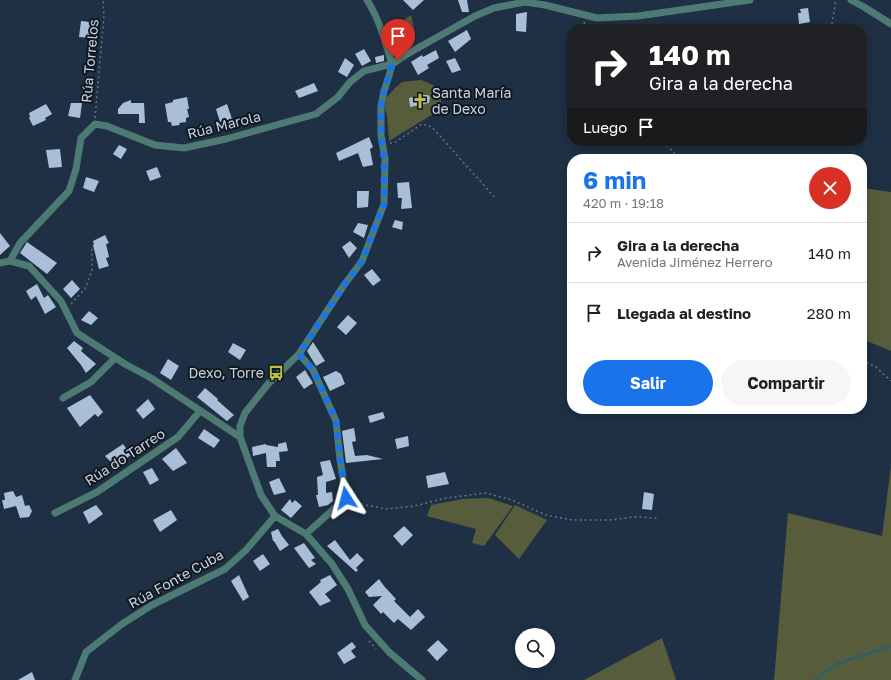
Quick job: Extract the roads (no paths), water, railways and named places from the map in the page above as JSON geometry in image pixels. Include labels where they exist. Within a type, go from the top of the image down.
[{"type":"street","points":[[367,0],[381,26],[392,64],[381,106],[384,159],[384,204],[362,261],[344,285],[299,354],[268,384],[245,413],[240,426],[240,437],[261,495],[275,516],[306,534],[332,564],[348,589],[365,625],[389,652],[422,680]]},
{"type":"street","points":[[526,1],[597,18],[638,16],[750,0]]},
{"type":"street","points":[[851,0],[891,24]]},
{"type":"street","name":"Rúa Marola","points":[[10,261],[20,243],[51,209],[70,191],[76,169],[80,138],[95,124],[107,126],[155,145],[184,148],[226,139],[316,114],[338,97],[350,82],[364,71],[392,64],[429,41],[475,16],[494,8],[526,1]]},
{"type":"street","points":[[0,263],[10,261],[29,266],[61,301],[77,333],[115,358],[151,378],[200,412],[240,437]]},
{"type":"street","points":[[299,354],[313,370],[336,420],[346,498],[306,534]]},
{"type":"street","points":[[62,398],[91,382],[115,358]]},
{"type":"street","name":"Rúa do Tarreo","points":[[55,513],[97,492],[161,449],[178,437],[200,412]]},
{"type":"street","name":"Rúa Fonte Cuba","points":[[75,680],[86,652],[122,624],[152,605],[225,569],[246,550],[275,516]]},
{"type":"waterway","points":[[814,680],[836,664],[891,646]]},
{"type":"place","name":"Santa María de Dexo","points":[[420,101]]},
{"type":"place","name":"Dexo, Torre","points":[[276,373]]}]
